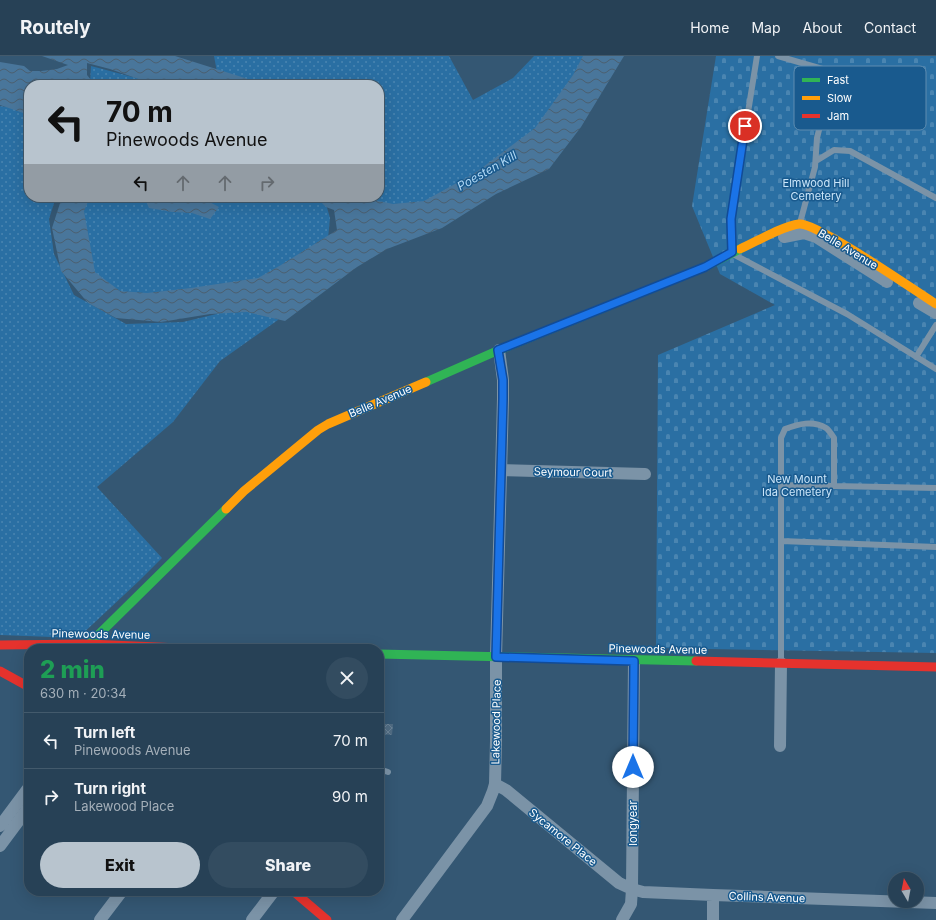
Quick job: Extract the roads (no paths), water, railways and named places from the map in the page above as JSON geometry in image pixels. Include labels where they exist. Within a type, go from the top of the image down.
[{"type":"street","name":"Belle Avenue","points":[[89,644],[244,491],[318,430],[328,424],[498,350],[705,267],[732,252],[752,250],[802,228],[811,227],[842,244],[936,304]]},
{"type":"street","name":"Belle Avenue","points":[[802,228],[936,313]]},
{"type":"street","name":"Lakewood Place","points":[[402,920],[487,806],[495,784],[496,657],[503,399],[503,380],[498,350]]},
{"type":"street","name":"Seymour Court","points":[[501,470],[645,474]]},
{"type":"street","name":"Pinewoods Avenue","points":[[0,645],[24,645]]},
{"type":"street","name":"Pinewoods Avenue","points":[[384,654],[936,667]]},
{"type":"street","name":"longyear","points":[[632,889],[634,661]]},
{"type":"street","points":[[780,746],[781,663]]},
{"type":"street","points":[[0,671],[24,684]]},
{"type":"street","name":"Sycamore Place","points":[[495,784],[506,790],[619,883],[632,889]]},
{"type":"street","points":[[0,826],[24,795]]},
{"type":"street","points":[[2,841],[24,813]]},
{"type":"street","points":[[622,920],[631,904],[632,889]]},
{"type":"street","name":"Collins Avenue","points":[[632,889],[643,892],[936,903]]},
{"type":"street","points":[[713,895],[713,920]]},
{"type":"street","points":[[100,920],[118,896]]},
{"type":"street","points":[[252,920],[270,896]]},
{"type":"street","points":[[299,896],[327,920]]},
{"type":"lane","points":[[757,56],[731,219],[732,252],[847,314],[936,369]]},
{"type":"lane","points":[[778,56],[812,66]]},
{"type":"lane","points":[[802,228],[815,167],[819,130]]},
{"type":"lane","points":[[816,161],[834,150],[850,152],[936,198]]},
{"type":"lane","points":[[916,357],[936,324]]},
{"type":"lane","points":[[781,663],[781,438],[785,429],[797,424],[812,423],[826,428],[834,438],[834,486]]},
{"type":"lane","points":[[781,485],[936,488]]},
{"type":"lane","points":[[781,541],[936,547]]},
{"type":"lane","points":[[384,771],[388,772]]},
{"type":"water","points":[[42,56],[175,56],[249,80],[141,80],[87,63],[87,75],[91,80],[24,80],[24,113],[0,105],[0,62],[24,66],[30,71],[57,69],[68,65]]},
{"type":"water","name":"Poesten Kill","points":[[583,56],[624,56],[581,127],[549,169],[496,194],[442,228],[387,249],[357,267],[285,321],[247,312],[210,314],[161,322],[116,318],[88,303],[61,271],[52,228],[60,202],[88,202],[84,211],[95,272],[120,291],[147,293],[258,278],[337,230],[334,210],[326,207],[321,202],[384,202],[393,204],[424,201],[475,173],[535,128],[573,75]]},
{"type":"water","points":[[146,202],[210,202],[219,207],[210,219],[192,213],[172,212],[149,208]]},
{"type":"park label","name":"Elmwood Hill Cemetery","points":[[816,189]]},
{"type":"park label","name":"New Mount Ida Cemetery","points":[[797,485]]}]
